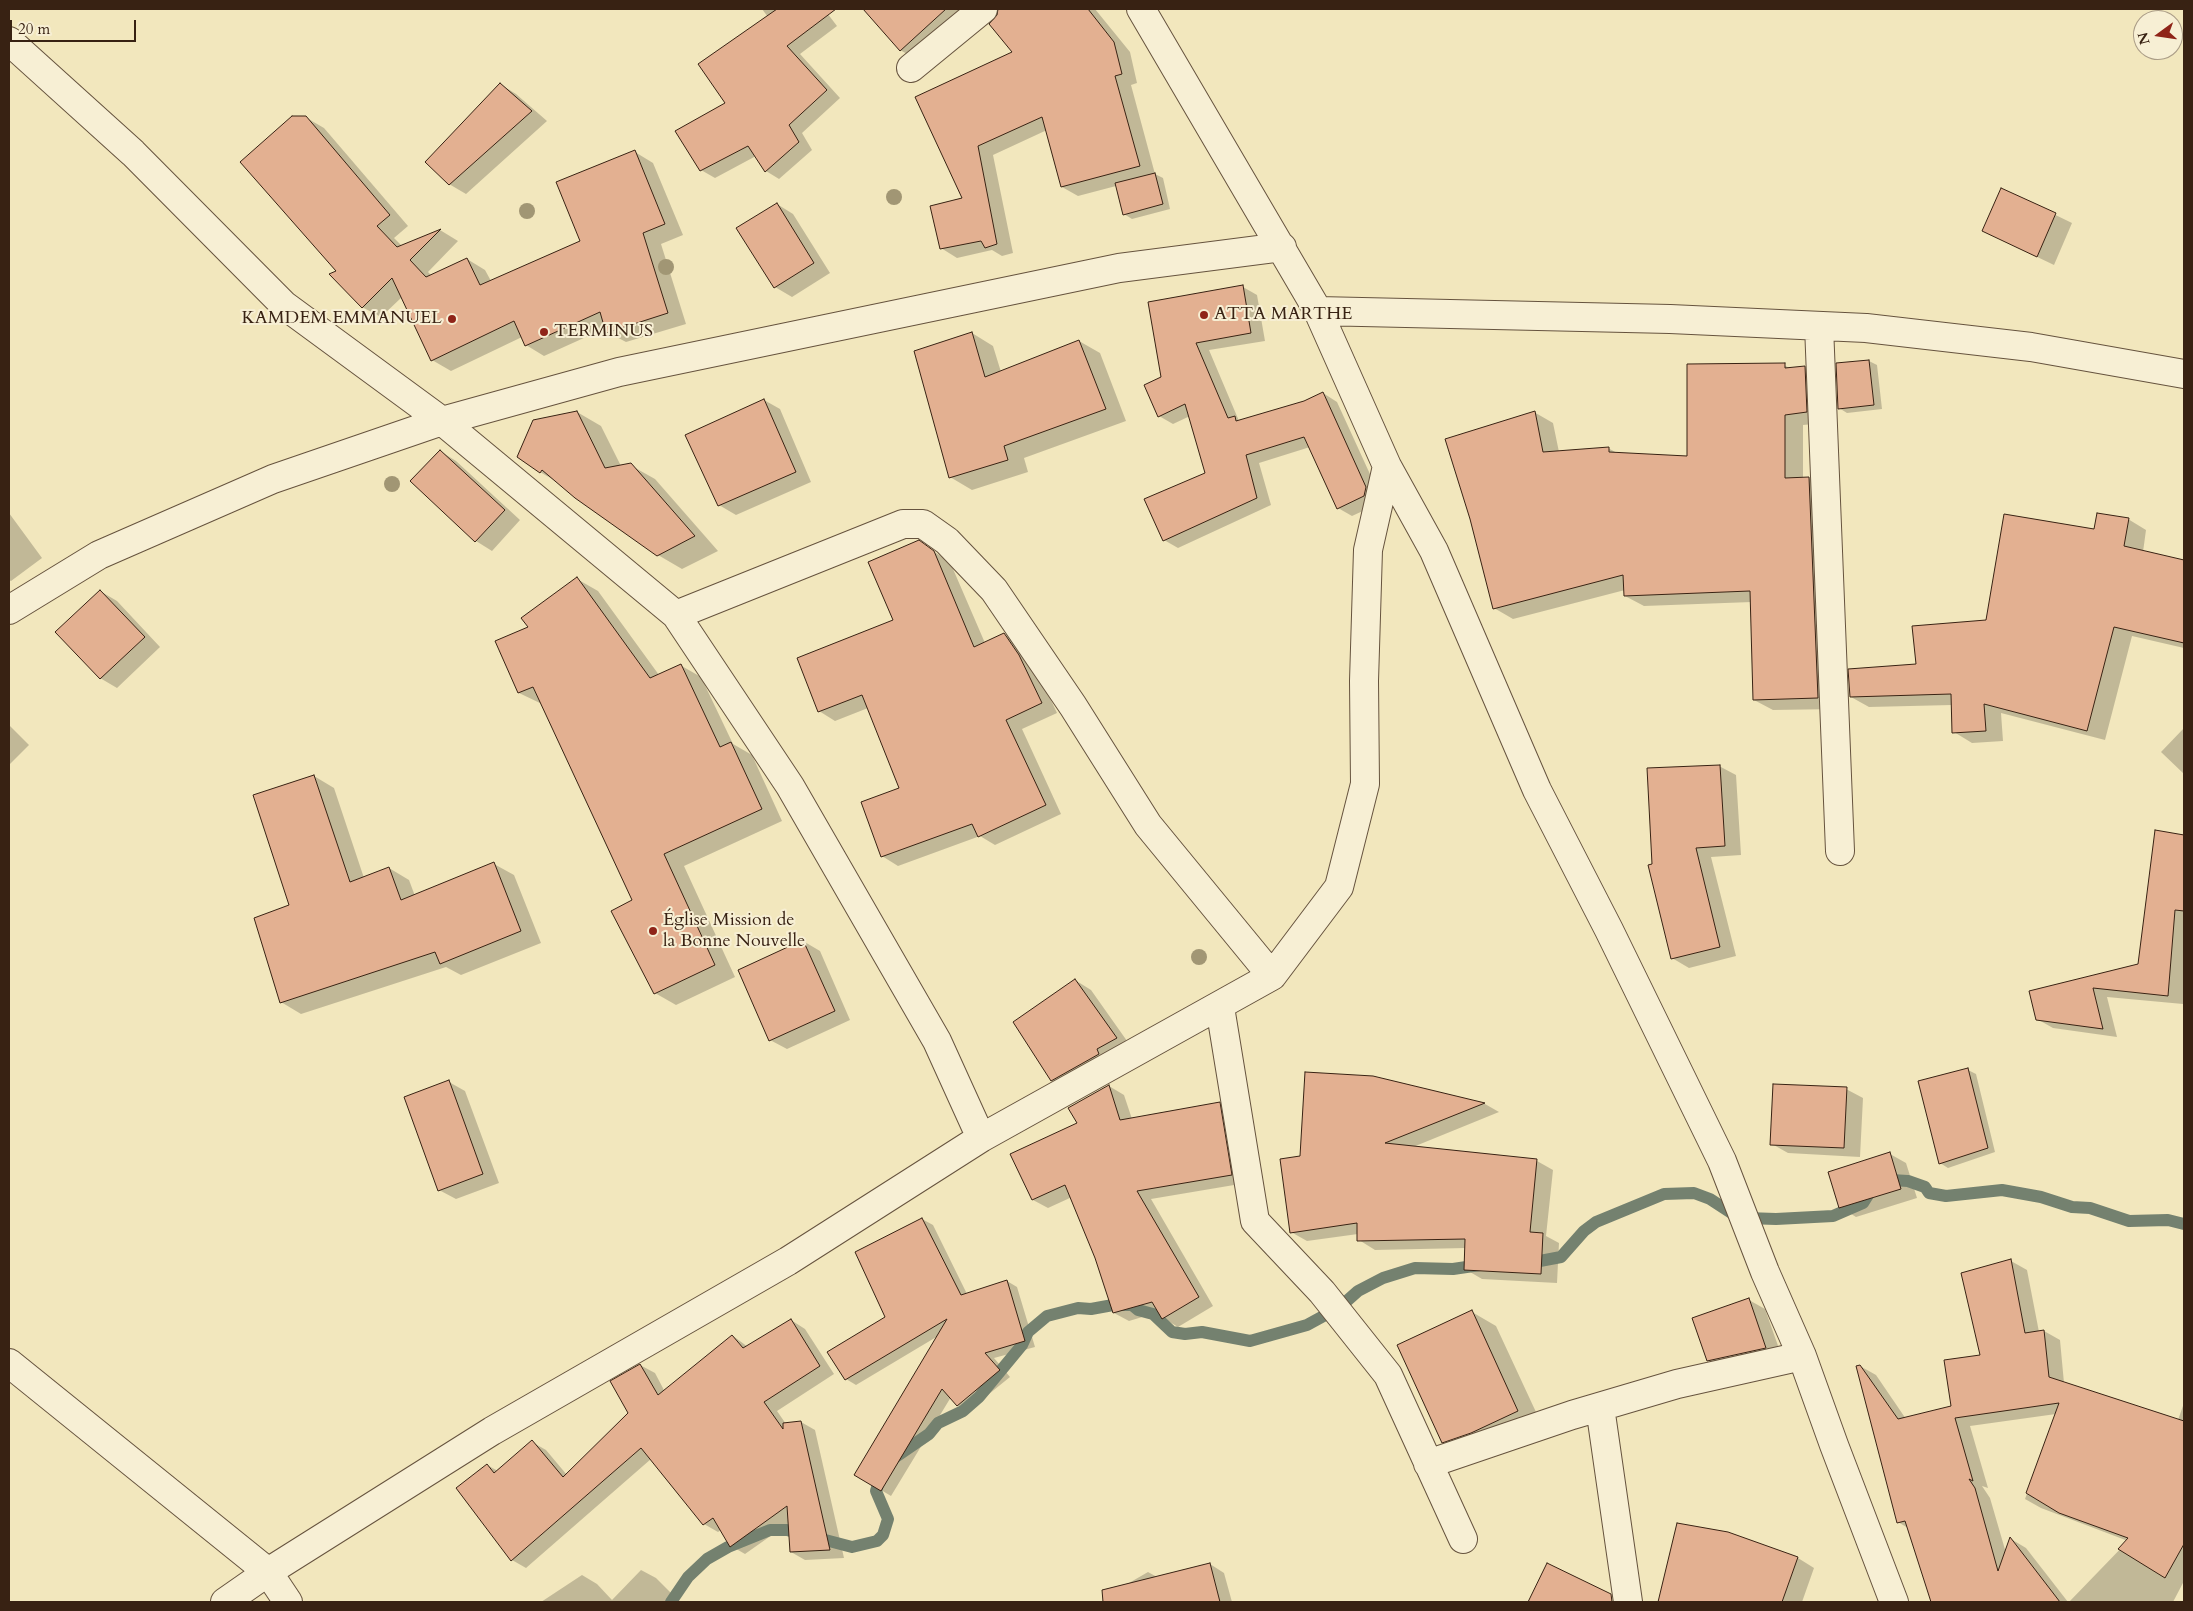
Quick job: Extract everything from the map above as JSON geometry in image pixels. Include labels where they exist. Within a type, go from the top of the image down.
[{"type":"street","points":[[910,68],[983,9]]},
{"type":"street","points":[[1141,9],[1318,310],[1387,466],[1434,551],[1537,790],[1609,930],[1722,1161],[1764,1272],[1802,1356],[1894,1602]]},
{"type":"street","points":[[9,42],[134,153],[284,305],[442,421],[676,614],[790,786],[937,1041],[981,1138]]},
{"type":"street","points":[[9,610],[99,555],[273,479],[442,421],[619,372],[1119,268],[1282,247]]},
{"type":"street","points":[[1318,310],[1670,319],[1866,328],[2031,347],[2184,374]]},
{"type":"street","points":[[1819,326],[1840,851]]},
{"type":"street","points":[[225,1602],[268,1572],[492,1431],[788,1260],[981,1138],[1220,1007],[1272,976],[1339,887],[1364,784],[1364,681],[1368,550],[1387,466]]},
{"type":"street","points":[[676,614],[903,524],[923,524],[947,541],[994,590],[1073,706],[1148,825],[1272,976]]},
{"type":"street","points":[[1220,1007],[1255,1221],[1322,1292],[1388,1374],[1462,1539]]},
{"type":"street","points":[[1428,1464],[1600,1407],[1677,1384],[1802,1356]]},
{"type":"street","points":[[9,1364],[268,1572],[288,1602]]},
{"type":"street","points":[[1600,1407],[1628,1602]]},
{"type":"building","points":[[777,9],[836,9],[787,46],[827,90],[789,125],[799,142],[765,172],[748,146],[700,171],[675,131],[725,103],[698,64]]},
{"type":"building","points":[[863,9],[946,9],[900,51]]},
{"type":"building","points":[[998,9],[1088,9],[1114,42],[1122,74],[1115,76],[1140,166],[1061,187],[1042,117],[978,146],[997,244],[985,248],[981,241],[940,249],[930,206],[962,198],[915,97],[1012,52],[989,24],[997,15]]},
{"type":"building","points":[[500,83],[532,111],[449,185],[425,162]]},
{"type":"building","points":[[292,116],[306,116],[390,215],[377,226],[397,247],[441,229],[410,260],[426,277],[467,258],[480,285],[580,241],[556,182],[635,150],[665,224],[643,233],[668,313],[606,333],[600,312],[525,346],[514,321],[431,361],[392,278],[362,308],[329,274],[336,271],[240,162]]},
{"type":"building","points":[[1155,173],[1163,204],[1123,215],[1115,183]]},
{"type":"building","points":[[2001,188],[2056,213],[2037,257],[1982,231]]},
{"type":"building","points":[[777,203],[814,263],[774,288],[736,228]]},
{"type":"building","points":[[1243,285],[1251,333],[1196,343],[1228,418],[1235,416],[1236,421],[1304,401],[1323,392],[1366,487],[1364,496],[1337,509],[1304,437],[1246,455],[1257,498],[1163,541],[1144,499],[1205,473],[1185,404],[1158,417],[1144,385],[1161,377],[1148,302]]},
{"type":"building","points":[[972,332],[985,377],[1079,340],[1106,409],[1004,446],[1008,460],[949,478],[914,351]]},
{"type":"building","points":[[1869,360],[1874,405],[1838,409],[1836,363]]},
{"type":"building","points":[[1785,363],[1785,368],[1805,366],[1807,412],[1785,415],[1785,478],[1809,477],[1818,698],[1753,700],[1750,591],[1624,596],[1623,575],[1493,609],[1470,519],[1445,439],[1535,411],[1543,452],[1609,447],[1609,452],[1687,456],[1687,364]]},
{"type":"building","points":[[764,399],[796,472],[718,506],[685,435]]},
{"type":"building","points":[[577,411],[605,468],[631,463],[695,536],[657,556],[575,498],[542,470],[540,473],[517,457],[533,420]]},
{"type":"building","points":[[440,450],[505,510],[475,542],[410,481]]},
{"type":"building","points":[[2097,513],[2129,518],[2124,546],[2184,560],[2184,643],[2114,627],[2087,731],[1984,704],[1986,731],[1952,733],[1951,694],[1850,697],[1848,669],[1916,664],[1912,626],[1986,620],[2004,514],[2094,529]]},
{"type":"building","points":[[919,540],[934,551],[974,647],[1004,633],[1019,655],[1042,703],[1006,720],[1046,805],[978,837],[972,824],[881,857],[861,802],[899,788],[862,695],[818,712],[797,658],[893,620],[868,562]]},
{"type":"building","points":[[577,577],[650,678],[681,664],[720,747],[731,742],[762,809],[664,854],[715,965],[654,994],[611,911],[632,900],[533,687],[518,693],[495,641],[528,627],[521,618]]},
{"type":"building","points":[[100,590],[145,637],[100,679],[55,632]]},
{"type":"building","points":[[1720,765],[1725,846],[1696,848],[1720,947],[1671,959],[1648,865],[1652,864],[1647,768]]},
{"type":"building","points":[[314,775],[350,882],[389,867],[401,900],[494,862],[521,931],[440,964],[435,952],[280,1003],[254,918],[289,905],[253,795]]},
{"type":"building","points":[[2155,830],[2184,835],[2184,911],[2175,910],[2168,996],[2093,988],[2103,1029],[2036,1020],[2029,991],[2138,964]]},
{"type":"building","points":[[803,940],[835,1011],[769,1041],[738,970]]},
{"type":"building","points":[[1075,979],[1117,1038],[1097,1049],[1099,1054],[1051,1081],[1013,1022]]},
{"type":"building","points":[[1968,1068],[1988,1148],[1939,1164],[1918,1081]]},
{"type":"building","points":[[1305,1072],[1373,1076],[1485,1103],[1385,1143],[1537,1159],[1530,1232],[1543,1233],[1541,1274],[1464,1270],[1465,1239],[1357,1241],[1357,1223],[1290,1233],[1280,1159],[1300,1156]]},
{"type":"building","points":[[449,1080],[483,1174],[438,1191],[404,1097]]},
{"type":"building","points":[[1773,1084],[1847,1087],[1844,1148],[1770,1145]]},
{"type":"building","points":[[1109,1085],[1120,1120],[1220,1102],[1232,1175],[1137,1191],[1199,1297],[1162,1319],[1152,1302],[1113,1313],[1095,1258],[1065,1185],[1032,1200],[1010,1154],[1077,1123],[1068,1108]]},
{"type":"building","points":[[1890,1152],[1901,1189],[1839,1208],[1828,1172]]},
{"type":"building","points":[[922,1218],[961,1295],[1007,1280],[1025,1341],[985,1353],[1000,1370],[957,1406],[942,1389],[881,1491],[854,1475],[947,1319],[845,1380],[827,1352],[885,1317],[855,1252]]},
{"type":"building","points":[[2011,1259],[2025,1333],[2044,1330],[2049,1377],[2184,1421],[2184,1544],[2165,1578],[2118,1549],[2128,1538],[2059,1513],[2026,1493],[2059,1403],[1955,1418],[1973,1481],[1969,1479],[1975,1488],[1998,1571],[2010,1537],[2060,1602],[1931,1602],[1905,1521],[1897,1523],[1856,1366],[1860,1365],[1898,1419],[1951,1406],[1944,1360],[1980,1355],[1961,1273]]},
{"type":"building","points":[[1749,1298],[1766,1348],[1707,1361],[1692,1318]]},
{"type":"building","points":[[1472,1310],[1518,1411],[1471,1433],[1442,1443],[1397,1345]]},
{"type":"building","points":[[791,1319],[820,1366],[764,1402],[783,1429],[783,1423],[801,1421],[830,1550],[790,1552],[787,1506],[730,1547],[713,1518],[703,1525],[641,1448],[511,1561],[456,1488],[487,1464],[494,1473],[532,1440],[563,1477],[628,1413],[610,1381],[640,1364],[658,1395],[732,1335],[743,1348]]},
{"type":"building","points":[[1677,1523],[1728,1532],[1798,1557],[1782,1602],[1658,1602]]},
{"type":"building","points":[[1210,1563],[1220,1602],[1103,1602],[1102,1590]]},
{"type":"building","points":[[1547,1563],[1611,1594],[1612,1602],[1528,1602]]},
{"type":"waterway","points":[[1524,1264],[1561,1257],[1584,1231],[1596,1222],[1664,1194],[1694,1193],[1710,1199],[1733,1214],[1746,1218],[1776,1219],[1833,1216],[1863,1203],[1873,1187],[1891,1180],[1908,1181],[1925,1187],[1929,1193],[1946,1196],[2002,1190],[2041,1197],[2072,1207],[2090,1208],[2129,1221],[2168,1220],[2184,1224]]},
{"type":"waterway","points":[[894,1458],[929,1434],[938,1423],[963,1411],[979,1397],[1022,1345],[1028,1332],[1047,1316],[1078,1308],[1091,1309],[1113,1305],[1132,1305],[1138,1310],[1153,1314],[1172,1332],[1185,1334],[1202,1332],[1250,1341],[1307,1325],[1340,1307],[1358,1291],[1383,1278],[1415,1268],[1453,1269],[1480,1265]]},
{"type":"waterway","points":[[671,1602],[688,1577],[707,1559],[728,1547],[770,1530],[787,1530],[852,1547],[877,1541],[883,1535],[888,1519],[876,1491],[882,1473]]},
{"type":"place","name":"ATTA MARTHE","points":[[1204,315]]},
{"type":"place","name":"KAMDEM EMMANUEL","points":[[452,319]]},
{"type":"place","name":"TERMINUS","points":[[544,332]]},
{"type":"place","name":"Église Mission de la Bonne Nouvelle","points":[[653,931]]}]
